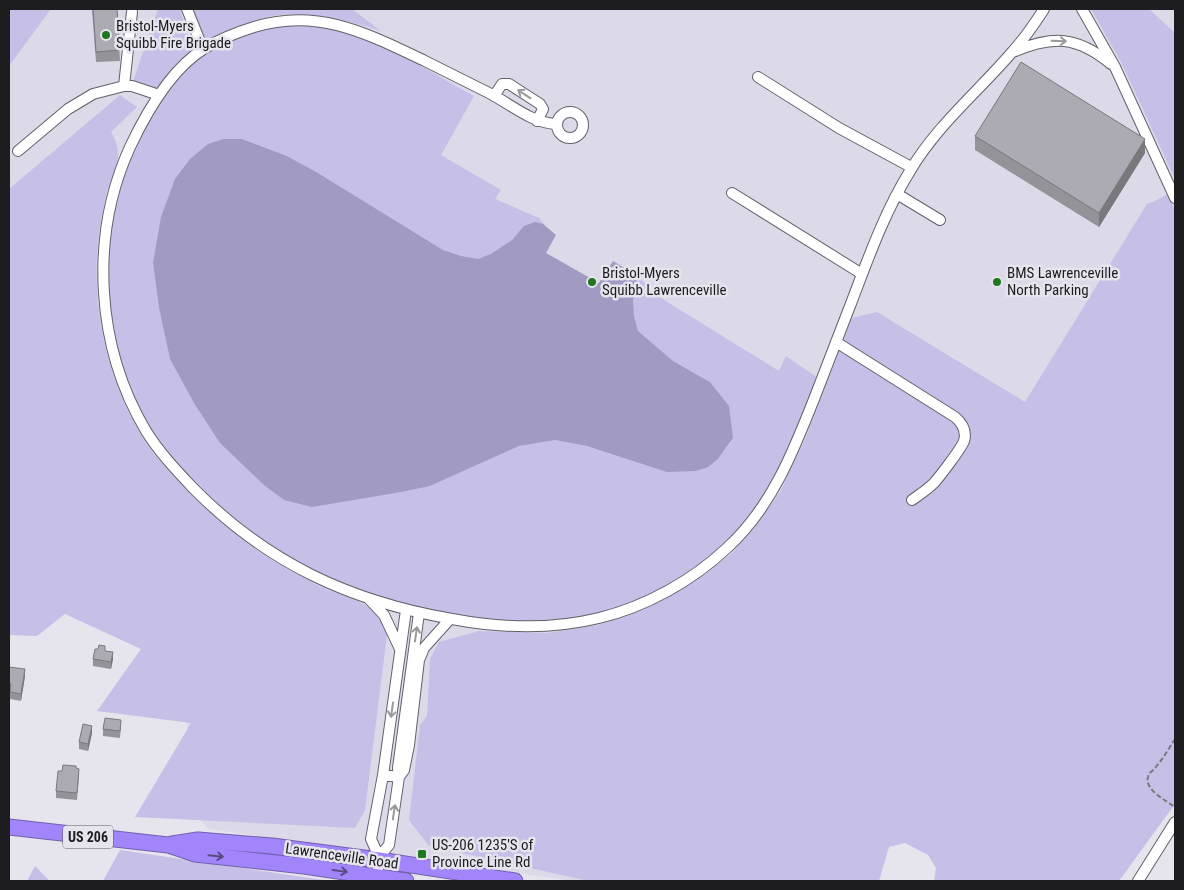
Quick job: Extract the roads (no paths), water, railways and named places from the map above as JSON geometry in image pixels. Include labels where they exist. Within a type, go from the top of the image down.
[{"type":"highway","name":"Lawrenceville Road","points":[[9,827],[168,845],[195,854],[406,881]]},
{"type":"highway","name":"Lawrenceville Road","points":[[168,845],[198,840],[272,846],[379,859],[465,877],[515,881]]},
{"type":"street","points":[[187,9],[203,49]]},
{"type":"street","points":[[557,124],[537,121],[494,96],[362,32],[330,22],[280,21],[256,27],[203,49],[167,84],[148,111],[123,161],[110,200],[105,240],[103,287],[109,332],[118,368],[130,400],[148,435],[171,465],[224,518],[280,558],[331,585],[406,610],[479,624],[547,626],[596,619],[628,609],[658,596],[700,570],[726,549],[748,527],[775,488],[800,435],[879,230],[911,167],[933,138],[1012,53],[1044,9]]},
{"type":"street","points":[[1082,9],[1115,67],[1175,198]]},
{"type":"street","points":[[124,86],[132,12]]},
{"type":"street","points":[[1012,53],[1050,40],[1069,41],[1086,46],[1115,67]]},
{"type":"street","points":[[758,77],[839,128],[911,167]]},
{"type":"street","points":[[494,96],[502,84],[509,84],[540,104],[543,109],[537,121]]},
{"type":"street","points":[[18,151],[68,109],[92,94],[124,86],[132,86],[159,95]]},
{"type":"street","points":[[732,193],[862,274]]},
{"type":"street","points":[[897,194],[940,220]]},
{"type":"street","points":[[836,342],[962,423],[964,442],[933,484],[912,500]]},
{"type":"street","points":[[368,598],[384,614],[400,649]]},
{"type":"street","points":[[377,876],[379,859],[372,839],[406,610]]},
{"type":"street","points":[[379,859],[388,845],[399,777],[398,768],[418,613]]},
{"type":"street","points":[[399,777],[404,770],[409,745],[419,660],[424,648],[450,619]]},
{"type":"street","points":[[395,685],[408,687]]},
{"type":"street","points":[[383,775],[399,777]]},
{"type":"street","points":[[1138,881],[1175,822]]},
{"type":"place","name":"Bristol-Myers Squibb Fire Brigade","points":[[106,35]]},
{"type":"place","name":"Bristol-Myers Squibb Lawrenceville","points":[[592,282]]},
{"type":"place","name":"BMS Lawrenceville North Parking","points":[[997,282]]},
{"type":"place","name":"US-206 1235'S of Province Line Rd","points":[[422,854]]}]
